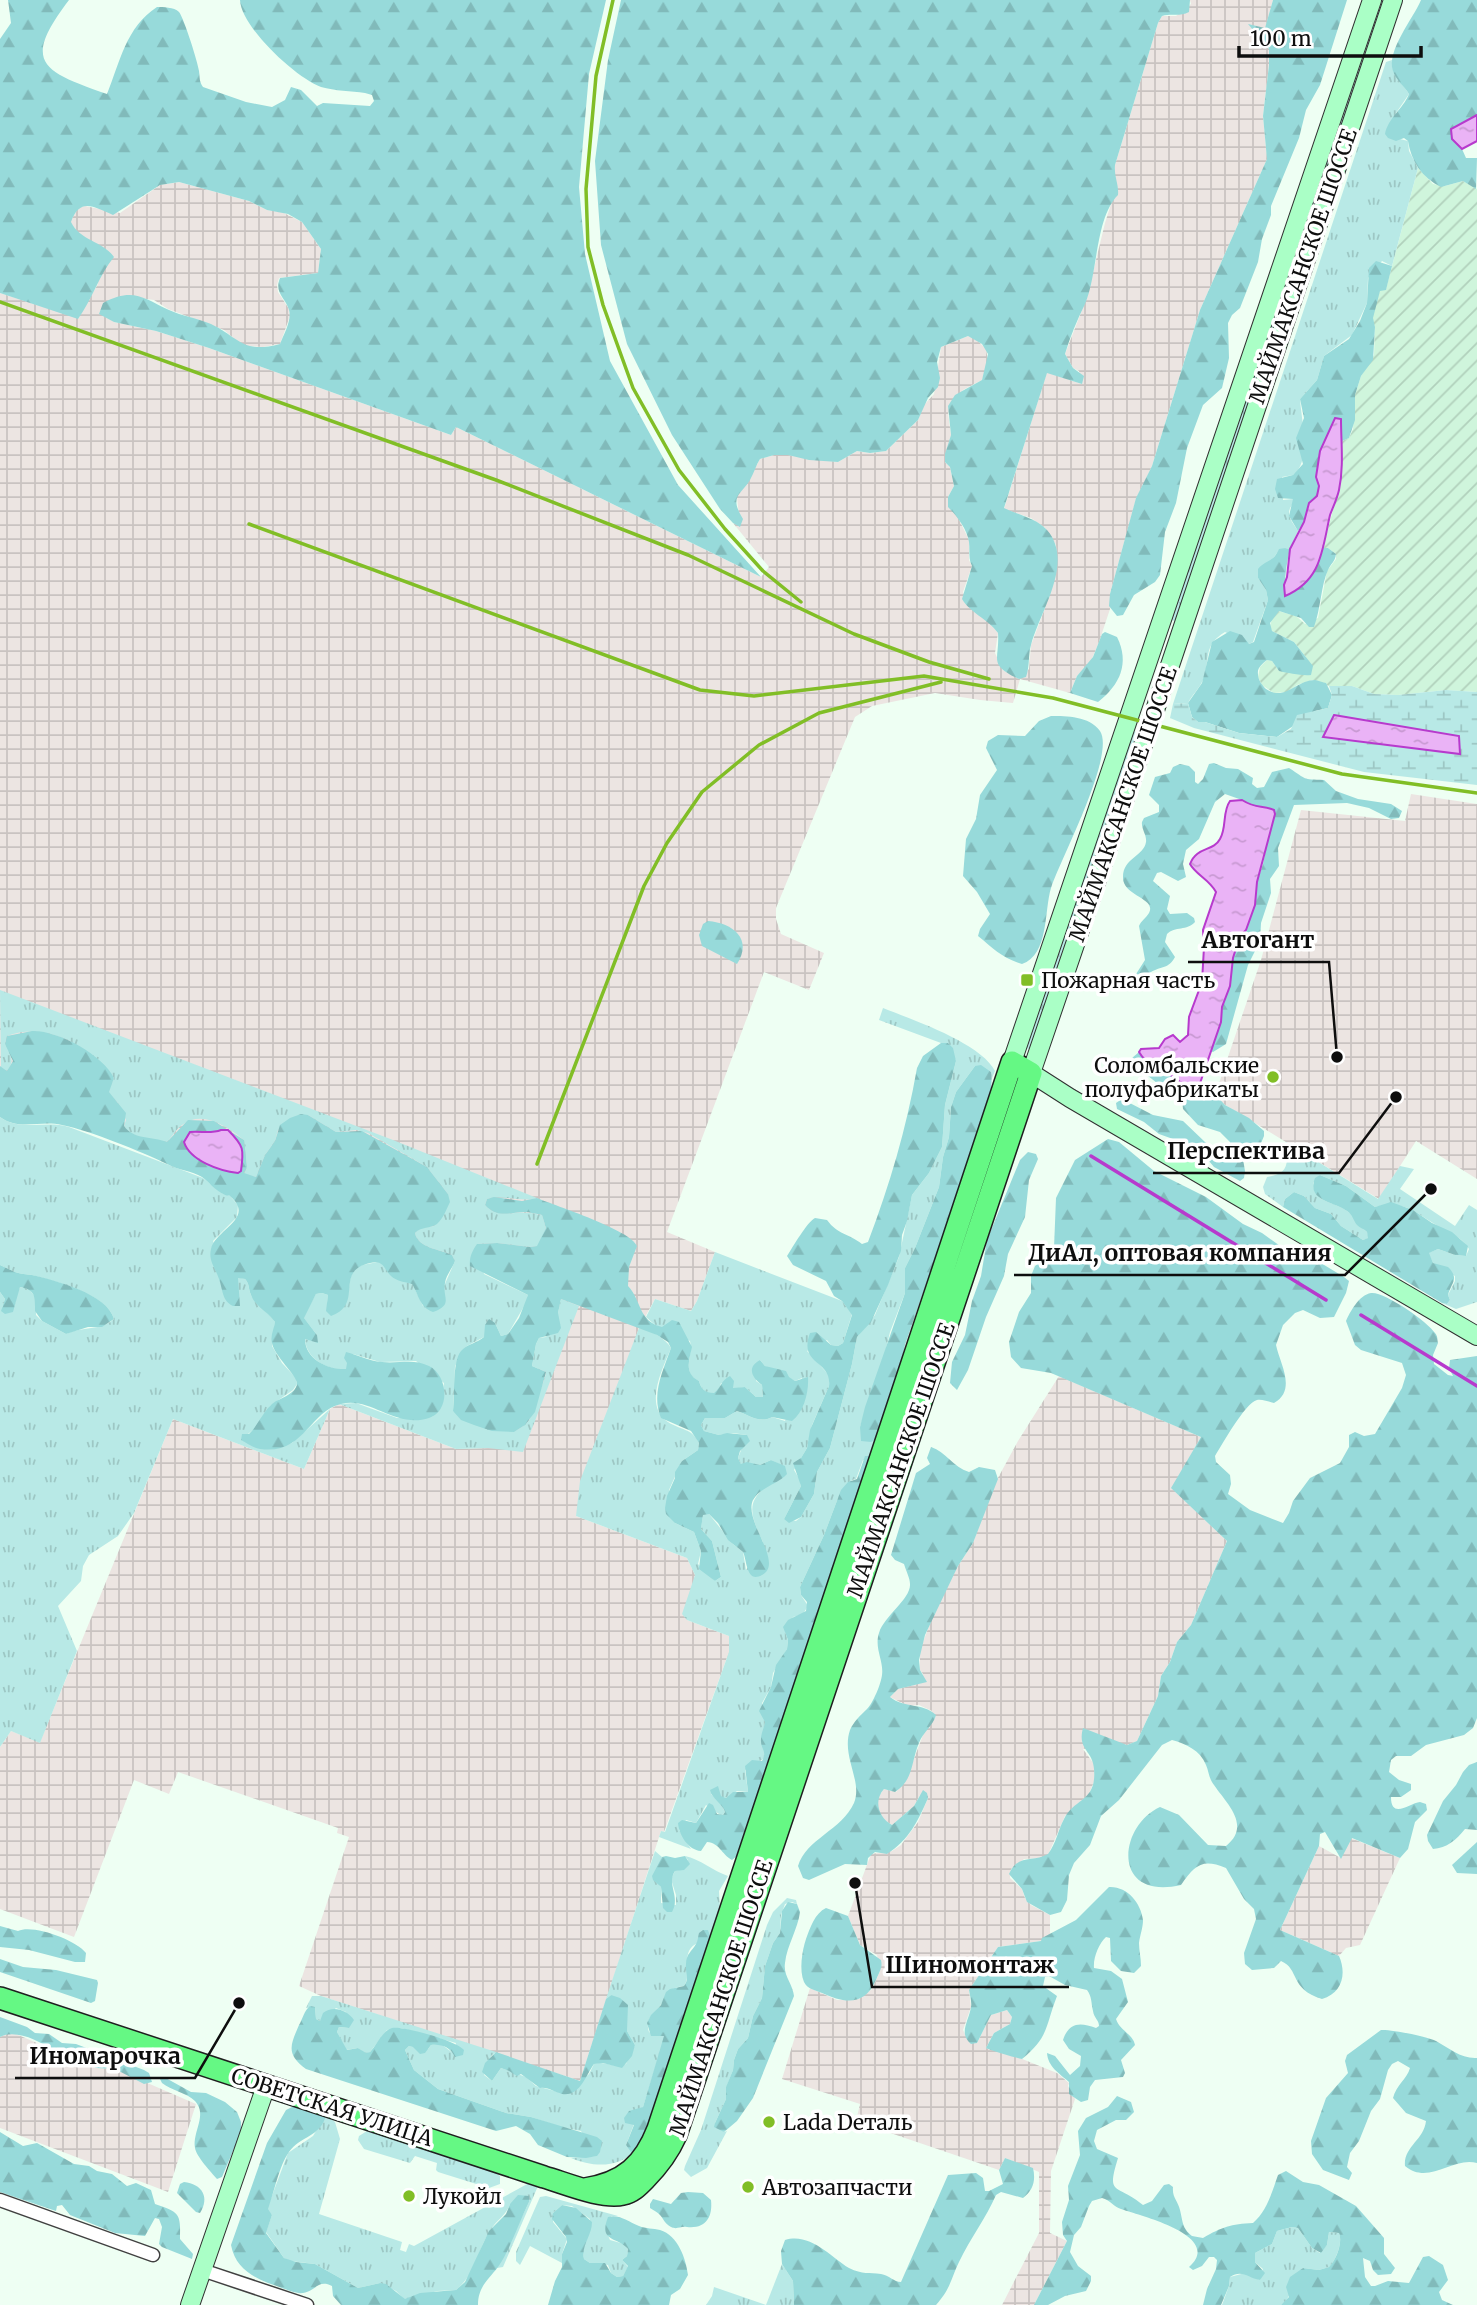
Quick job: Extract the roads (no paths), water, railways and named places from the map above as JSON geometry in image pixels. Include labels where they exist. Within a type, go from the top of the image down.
[{"type":"main road","name":"МАЙМАКСАНСКОЕ ШОССЕ","points":[[585,2189],[617,2195],[631,2192],[660,2164],[676,2135],[1021,1068],[1372,0]]},
{"type":"main road","name":"МАЙМАКСАНСКОЕ ШОССЕ","points":[[1021,1068],[1150,725],[1393,0]]},
{"type":"main road","points":[[1021,1068],[1477,1336]]},
{"type":"main road","name":"СОВЕТСКАЯ УЛИЦА","points":[[0,1998],[585,2189]]},
{"type":"main road","points":[[190,2305],[266,2086]]},
{"type":"street","points":[[0,2200],[153,2255]]},
{"type":"street","points":[[202,2270],[307,2305]]},
{"type":"water","points":[[1477,115],[1477,141],[1462,149],[1452,139],[1451,129]]},
{"type":"water","points":[[1335,418],[1341,419],[1341,472],[1339,490],[1322,552],[1307,582],[1285,596],[1284,585],[1290,549],[1304,522],[1309,503],[1317,496],[1319,486],[1316,477],[1320,451]]},
{"type":"water","points":[[1334,715],[1459,736],[1460,754],[1323,737]]},
{"type":"water","points":[[1242,800],[1274,810],[1275,814],[1257,882],[1255,905],[1233,958],[1230,986],[1222,1007],[1221,1022],[1198,1089],[1194,1091],[1146,1060],[1139,1052],[1141,1049],[1159,1048],[1165,1039],[1173,1035],[1180,1042],[1188,1035],[1189,1017],[1202,982],[1203,930],[1216,892],[1190,864],[1197,854],[1220,839],[1230,801]]},
{"type":"water","points":[[228,1130],[242,1148],[241,1171],[238,1173],[199,1160],[187,1149],[184,1142],[190,1132]]},
{"type":"waterway","points":[[1091,1156],[1326,1300]]},
{"type":"waterway","points":[[1361,1315],[1477,1386]]},
{"type":"railway","points":[[613,0],[596,76],[586,189],[588,247],[603,305],[633,388],[679,470],[725,529],[763,571],[801,602]]},
{"type":"railway","points":[[0,302],[496,480],[688,555],[854,634],[929,662],[989,679]]},
{"type":"railway","points":[[249,524],[700,690],[754,696],[924,676],[1053,698],[1342,774],[1477,793]]},
{"type":"railway","points":[[537,1164],[644,886],[667,843],[702,792],[759,745],[819,713],[941,682]]},
{"type":"place","name":"Пожарная часть","points":[[1027,980]]},
{"type":"place","name":"Автогант","points":[[1337,1057]]},
{"type":"place","name":"Соломбальские полуфабрикаты","points":[[1273,1077]]},
{"type":"place","name":"Перспектива","points":[[1396,1097]]},
{"type":"place","name":"ДиАл, оптовая компания","points":[[1431,1189]]},
{"type":"place","name":"Шиномонтаж","points":[[855,1883]]},
{"type":"place","name":"Иномарочка","points":[[239,2003]]},
{"type":"place","name":"Lada Dеталь","points":[[769,2122]]},
{"type":"place","name":"Автозапчасти","points":[[748,2187]]},
{"type":"place","name":"Лукойл","points":[[409,2196]]}]
